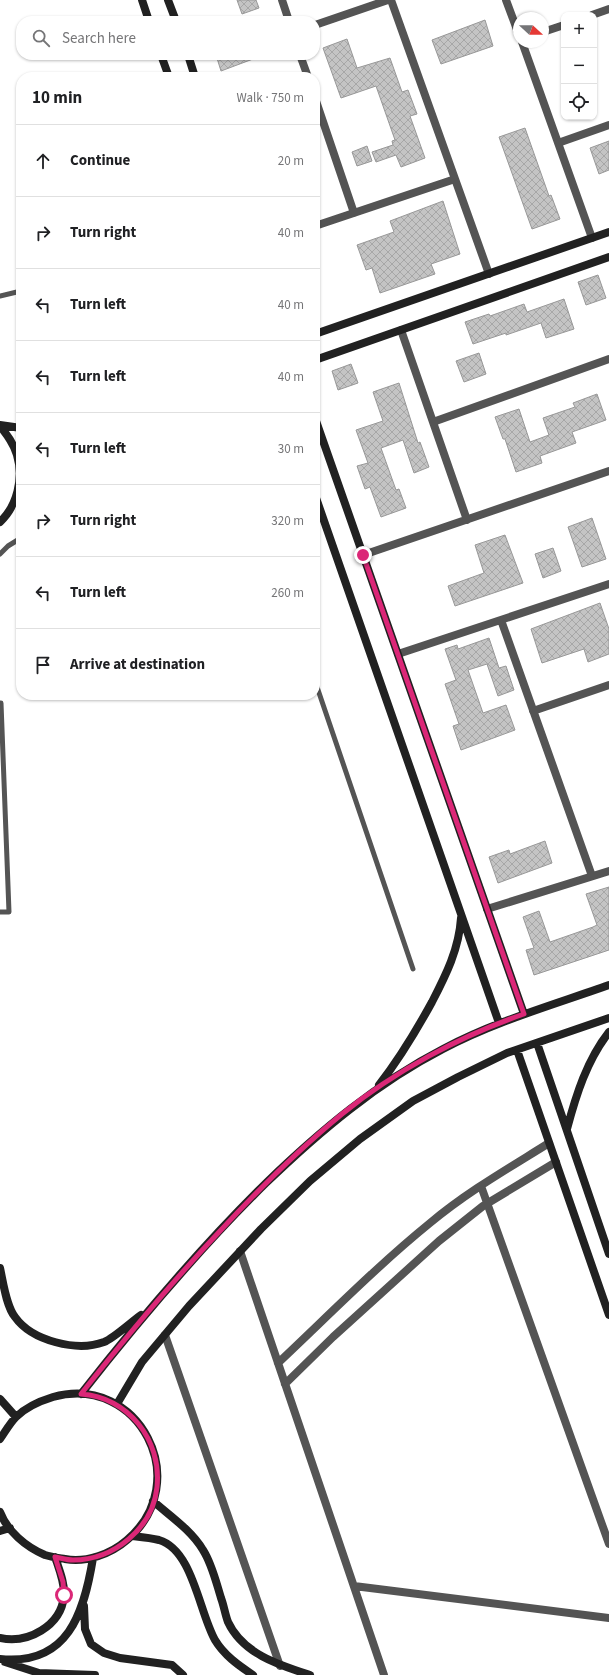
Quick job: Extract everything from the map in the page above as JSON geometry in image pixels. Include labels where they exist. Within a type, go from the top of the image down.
[{"type":"street","points":[[142,0],[147,16]]},
{"type":"street","points":[[168,0],[174,16]]},
{"type":"street","points":[[282,0],[287,16]]},
{"type":"street","points":[[320,23],[389,0],[489,274]]},
{"type":"street","points":[[506,0],[513,19]]},
{"type":"street","points":[[597,13],[609,9]]},
{"type":"street","points":[[549,30],[561,25]]},
{"type":"street","points":[[524,48],[592,238]]},
{"type":"street","points":[[163,60],[167,72]]},
{"type":"street","points":[[190,60],[193,72]]},
{"type":"street","points":[[302,60],[306,72]]},
{"type":"street","points":[[320,113],[354,213]]},
{"type":"street","points":[[558,143],[609,125]]},
{"type":"street","points":[[320,224],[455,179]]},
{"type":"street","points":[[320,332],[609,232]]},
{"type":"street","points":[[320,358],[609,256]]},
{"type":"street","points":[[401,330],[467,520]]},
{"type":"street","points":[[433,422],[609,359]]},
{"type":"street","points":[[0,426],[16,428]]},
{"type":"street","points":[[0,426],[10,439],[16,453]]},
{"type":"street","points":[[320,432],[524,1014]]},
{"type":"street","points":[[363,555],[609,471]]},
{"type":"street","points":[[0,522],[12,506],[16,496]]},
{"type":"street","points":[[320,510],[499,1023]]},
{"type":"street","points":[[398,654],[609,584]]},
{"type":"street","points":[[501,620],[592,876]]},
{"type":"street","points":[[533,711],[609,686]]},
{"type":"street","points":[[487,909],[609,871]]},
{"type":"street","points":[[374,1092],[401,1056],[442,982],[454,955],[460,934],[461,914]]},
{"type":"street","points":[[81,1394],[172,1282],[241,1208],[295,1156],[343,1114],[395,1077],[443,1049],[499,1023],[609,985]]},
{"type":"street","points":[[117,1404],[142,1362],[189,1306],[240,1251],[310,1181],[366,1135],[413,1101],[458,1077],[517,1050],[609,1018]]},
{"type":"street","points":[[566,1130],[575,1099],[596,1048],[609,1032]]},
{"type":"street","points":[[537,1043],[609,1254]]},
{"type":"street","points":[[517,1050],[609,1315]]},
{"type":"street","points":[[278,1363],[372,1274],[425,1228],[481,1186],[549,1143]]},
{"type":"street","points":[[285,1384],[333,1337],[439,1241],[488,1203],[556,1162]]},
{"type":"street","points":[[481,1186],[609,1544]]},
{"type":"street","points":[[240,1251],[384,1675]]},
{"type":"street","points":[[0,1268],[5,1294],[14,1317],[34,1334],[58,1343],[80,1347],[104,1342],[151,1307]]},
{"type":"street","points":[[165,1335],[280,1666]]},
{"type":"street","points":[[0,1439],[16,1417],[39,1401],[66,1393],[94,1395],[117,1404],[136,1419],[149,1439],[157,1463],[157,1487],[151,1511],[137,1531],[119,1547],[93,1558],[72,1560],[45,1555],[21,1541],[3,1520],[0,1512]]},
{"type":"street","points":[[0,1399],[16,1417]]},
{"type":"street","points":[[153,1501],[189,1533],[203,1550],[214,1574],[229,1622],[240,1639],[257,1653],[280,1666],[310,1675]]},
{"type":"street","points":[[0,1531],[10,1528]]},
{"type":"street","points":[[132,1536],[160,1541],[175,1550],[187,1567],[195,1587],[203,1616],[215,1640],[231,1660],[253,1675]]},
{"type":"street","points":[[0,1638],[9,1640],[37,1634],[54,1620],[62,1606],[64,1595],[63,1582],[55,1557]]},
{"type":"street","points":[[0,1660],[34,1658],[49,1650],[64,1638],[74,1625],[84,1603],[93,1558]]},
{"type":"street","points":[[354,1586],[609,1618]]},
{"type":"street","points":[[84,1603],[85,1629],[91,1644],[104,1653],[120,1658],[172,1665],[183,1675]]},
{"type":"street","points":[[0,1660],[39,1673],[95,1675]]},
{"type":"lane","points":[[0,296],[16,291]]},
{"type":"lane","points":[[0,554],[16,541]]},
{"type":"lane","points":[[320,696],[413,969]]},
{"type":"lane","points":[[0,704],[2,703],[9,912],[0,912]]},
{"type":"building","points":[[237,0],[256,0],[259,8],[242,14]]},
{"type":"building","points":[[485,20],[493,46],[441,64],[432,40]]},
{"type":"building","points":[[347,39],[357,68],[390,58],[402,92],[408,90],[417,114],[410,116],[425,158],[401,167],[396,155],[376,162],[372,152],[393,145],[392,141],[395,140],[376,86],[341,98],[323,48]]},
{"type":"building","points":[[218,60],[250,60],[221,71]]},
{"type":"building","points":[[525,128],[549,196],[551,195],[560,219],[532,229],[499,137]]},
{"type":"building","points":[[609,141],[609,170],[599,174],[590,148]]},
{"type":"building","points":[[367,146],[372,161],[357,166],[352,152]]},
{"type":"building","points":[[443,201],[460,254],[431,264],[435,274],[380,293],[372,268],[366,270],[357,245],[394,232],[390,221]]},
{"type":"building","points":[[598,275],[606,298],[586,305],[578,282]]},
{"type":"building","points":[[564,299],[574,329],[546,338],[541,323],[473,344],[465,322],[489,314],[490,316],[524,304],[527,312]]},
{"type":"building","points":[[479,353],[486,374],[464,382],[456,361]]},
{"type":"building","points":[[351,364],[358,383],[338,390],[332,371]]},
{"type":"building","points":[[399,383],[418,443],[420,442],[429,467],[414,473],[403,440],[381,448],[396,490],[399,489],[406,508],[381,517],[370,487],[365,489],[357,466],[368,463],[356,430],[383,421],[373,392]]},
{"type":"building","points":[[597,394],[606,420],[572,432],[576,443],[540,456],[542,463],[516,472],[505,439],[503,439],[495,417],[519,409],[530,442],[549,435],[543,418],[575,407],[573,403]]},
{"type":"building","points":[[592,518],[606,559],[582,567],[568,527]]},
{"type":"building","points":[[505,535],[523,583],[455,606],[448,586],[484,573],[475,545]]},
{"type":"building","points":[[553,548],[561,571],[543,578],[535,554]]},
{"type":"building","points":[[600,603],[609,629],[609,654],[588,662],[584,649],[542,663],[531,629]]},
{"type":"building","points":[[489,638],[499,668],[506,666],[514,690],[498,696],[487,664],[468,670],[483,713],[506,705],[515,730],[461,750],[453,726],[459,724],[445,684],[456,680],[445,649],[457,645],[458,649]]},
{"type":"building","points":[[545,841],[552,863],[498,883],[489,857],[509,850],[510,854]]},
{"type":"building","points":[[609,887],[609,950],[534,975],[526,950],[534,948],[523,917],[539,911],[550,942],[593,927],[597,925],[586,894]]},
{"type":"route","points":[[64,1595],[63,1582],[55,1557],[72,1560],[93,1558],[119,1547],[137,1531],[151,1511],[157,1487],[157,1463],[149,1439],[136,1419],[117,1404],[94,1395],[81,1394],[122,1342],[172,1282],[241,1208],[295,1156],[343,1114],[395,1077],[443,1049],[499,1023],[524,1014],[363,555]]}]
